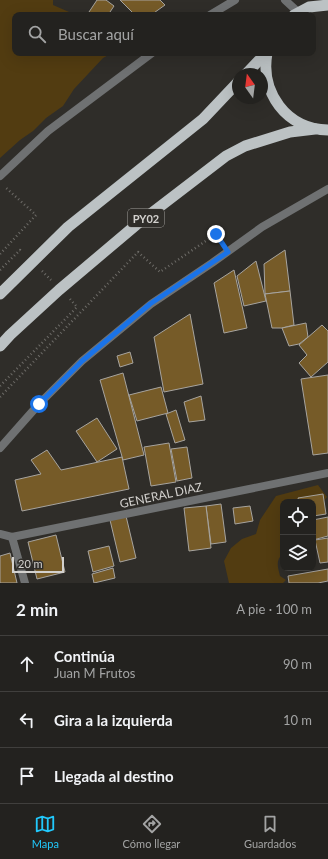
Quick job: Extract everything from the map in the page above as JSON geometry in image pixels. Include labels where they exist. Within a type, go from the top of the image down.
[{"type":"highway","points":[[300,12],[309,8],[328,5]]},
{"type":"highway","name":"PY02","points":[[252,68],[264,56]]},
{"type":"highway","name":"PY02","points":[[267,56],[266,72],[270,91],[275,100],[288,116],[306,126],[315,129]]},
{"type":"highway","points":[[0,294],[68,227],[203,119],[232,88]]},
{"type":"highway","name":"PY02","points":[[0,346],[54,295],[136,225],[226,156],[246,146],[285,133],[315,129],[328,130]]},
{"type":"street","points":[[215,12],[235,0]]},
{"type":"street","points":[[285,0],[294,12]]},
{"type":"street","points":[[0,176],[48,131],[148,56]]},
{"type":"street","points":[[0,448],[39,404],[82,361],[150,304],[228,252],[262,227],[328,188]]},
{"type":"street","name":"GENERAL DIAZ","points":[[0,534],[12,537],[328,473]]},
{"type":"street","points":[[12,537],[25,583]]},
{"type":"path","points":[[0,182],[36,215],[0,254]]},
{"type":"path","points":[[0,397],[138,252],[160,272],[216,234],[228,252]]},
{"type":"path","points":[[0,270],[20,250]]},
{"type":"path","points":[[0,386],[78,306]]},
{"type":"shaded area","points":[[0,0],[53,0],[53,5],[69,12],[12,12],[12,56],[107,56],[74,89],[63,106],[46,118],[33,131],[20,140],[0,158]]},
{"type":"shaded area","points":[[318,485],[327,497],[318,508],[316,506],[316,499],[280,499],[280,556],[278,561],[278,570],[280,576],[286,580],[283,583],[229,583],[224,561],[231,548],[242,539],[256,534],[260,520],[276,496]]},
{"type":"building","points":[[97,0],[106,0],[114,6],[110,12],[89,12]]},
{"type":"building","points":[[120,0],[160,0],[165,5],[155,12],[132,12]]},
{"type":"building","points":[[285,250],[290,291],[265,294],[264,264]]},
{"type":"building","points":[[256,261],[266,301],[244,306],[237,276]]},
{"type":"building","points":[[234,270],[247,328],[224,333],[214,283]]},
{"type":"building","points":[[290,291],[294,325],[282,328],[272,328],[265,294]]},
{"type":"building","points":[[190,314],[203,384],[164,392],[154,337]]},
{"type":"building","points":[[306,323],[308,337],[299,344],[289,346],[282,328]]},
{"type":"building","points":[[322,325],[328,331],[328,362],[311,377],[299,363],[307,355],[299,345]]},
{"type":"building","points":[[130,352],[133,363],[120,367],[117,356]]},
{"type":"building","points":[[123,373],[144,455],[123,460],[100,380]]},
{"type":"building","points":[[328,375],[328,453],[313,455],[301,379]]},
{"type":"building","points":[[161,387],[168,413],[137,421],[129,395]]},
{"type":"building","points":[[201,396],[205,420],[189,422],[184,402]]},
{"type":"building","points":[[176,410],[185,440],[175,443],[166,414]]},
{"type":"building","points":[[97,418],[117,449],[97,462],[76,431]]},
{"type":"building","points":[[169,443],[176,482],[151,486],[144,447]]},
{"type":"building","points":[[187,447],[192,478],[177,481],[171,449]]},
{"type":"building","points":[[47,450],[61,470],[122,457],[129,489],[22,511],[15,480],[41,474],[31,460]]},
{"type":"building","points":[[323,494],[326,514],[316,516],[316,499],[298,498]]},
{"type":"building","points":[[221,504],[226,542],[211,544],[206,506]]},
{"type":"building","points":[[206,506],[211,548],[189,551],[184,508]]},
{"type":"building","points":[[250,506],[253,521],[235,524],[233,508]]},
{"type":"building","points":[[126,516],[136,558],[120,562],[110,520]]},
{"type":"building","points":[[328,517],[328,536],[316,539],[316,519]]},
{"type":"building","points":[[56,535],[65,572],[37,579],[28,542]]},
{"type":"building","points":[[328,538],[328,562],[320,563],[316,540]]},
{"type":"building","points":[[109,546],[114,566],[93,572],[88,551]]},
{"type":"building","points":[[10,553],[17,583],[0,583],[0,556]]},
{"type":"building","points":[[113,568],[115,578],[94,583],[92,574]]},
{"type":"building","points":[[328,569],[328,581],[318,583],[289,583],[288,576]]},
{"type":"route","points":[[39,404],[82,361],[150,304],[228,252],[216,234]]}]
